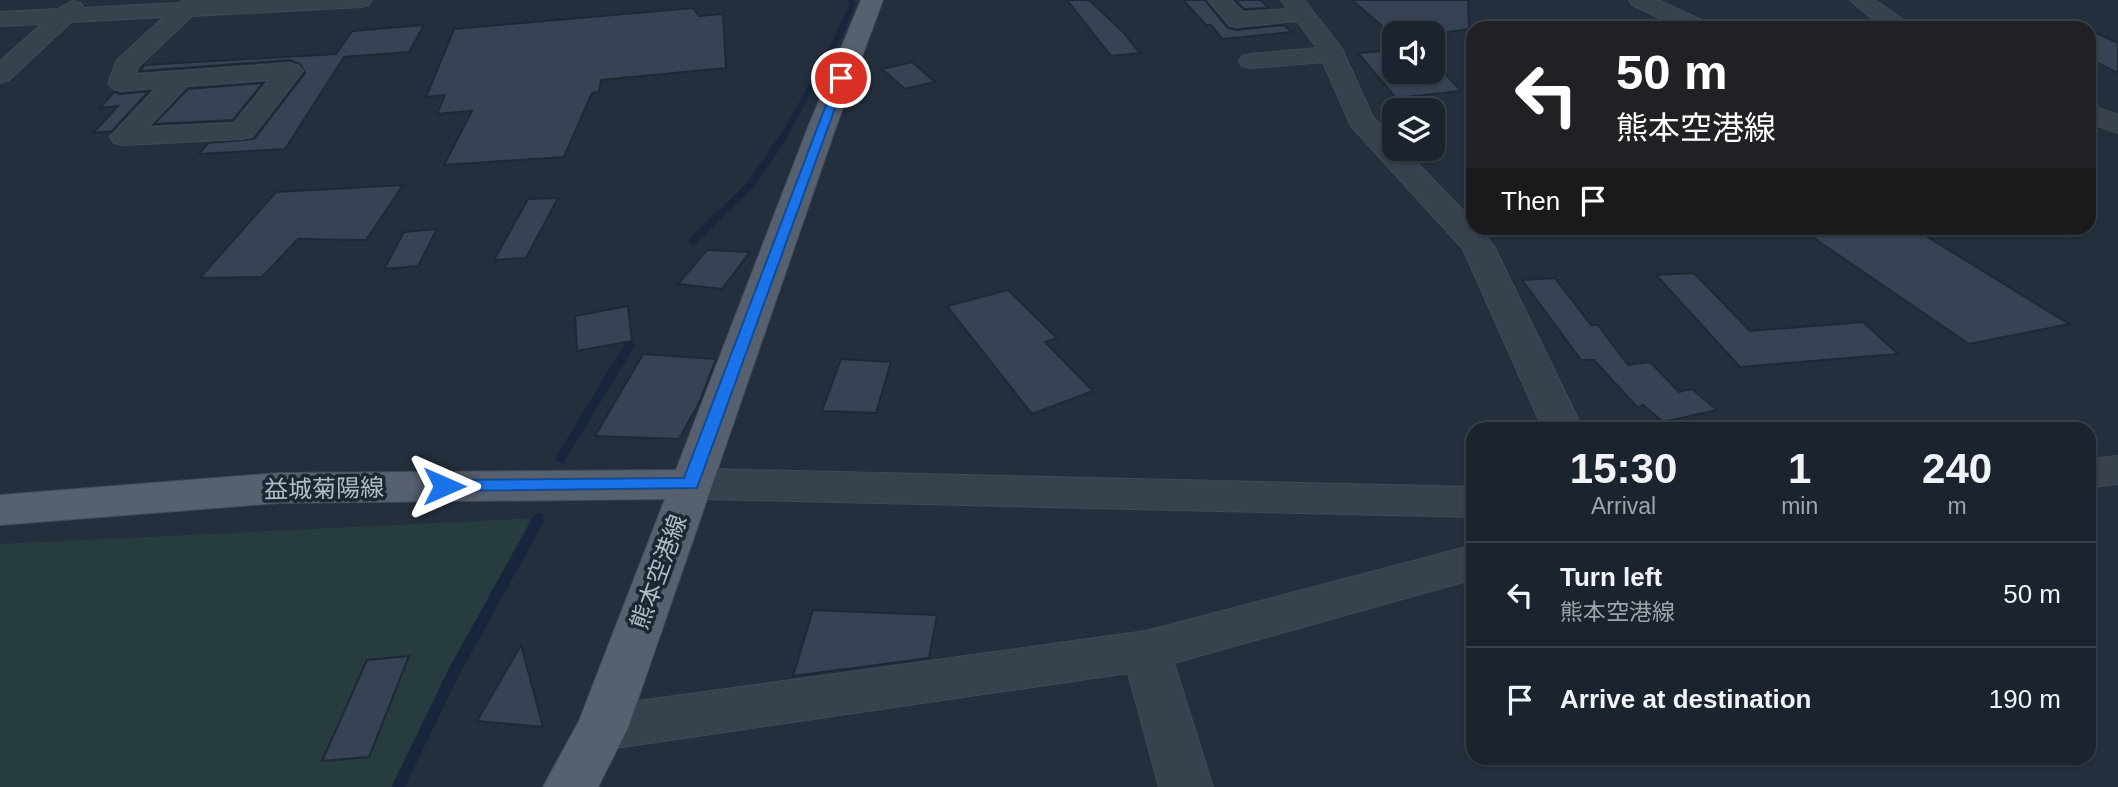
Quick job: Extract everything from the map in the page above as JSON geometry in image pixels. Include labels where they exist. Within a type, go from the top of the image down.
[{"type":"main road","name":"熊本空港線","points":[[570,787],[602,728],[698,484],[822,127],[872,0]]},
{"type":"main road","name":"益城菊陽線","points":[[0,510],[279,488],[698,484]]},
{"type":"street","points":[[0,19],[73,8],[361,0]]},
{"type":"street","points":[[1219,0],[1237,20],[1297,7],[1332,54],[1362,120],[1438,207],[1466,234]]},
{"type":"street","points":[[1640,0],[1685,21]]},
{"type":"street","points":[[1861,0],[1888,21]]},
{"type":"street","points":[[178,79],[124,137],[242,131],[290,71],[121,83],[126,65],[192,4]]},
{"type":"street","points":[[0,75],[73,8]]},
{"type":"street","points":[[1251,61],[1332,54]]},
{"type":"street","points":[[2096,116],[2118,125]]},
{"type":"street","points":[[1467,235],[1478,246],[1560,422]]},
{"type":"street","points":[[2096,472],[2118,470]]},
{"type":"street","points":[[698,484],[1466,502]]},
{"type":"street","points":[[602,728],[1146,651],[1466,564]]},
{"type":"street","points":[[1146,651],[1186,787]]},
{"type":"green space","points":[[539,518],[399,787],[0,787],[0,544]]},
{"type":"building","points":[[1067,0],[1089,0],[1123,32],[1140,53],[1111,56]]},
{"type":"building","points":[[1183,0],[1205,0],[1228,28],[1237,30],[1284,25],[1292,32],[1222,39],[1211,25],[1206,25]]},
{"type":"building","points":[[1235,0],[1261,0],[1268,8],[1244,9]]},
{"type":"building","points":[[1352,0],[1468,0],[1469,21],[1466,21],[1466,29],[1445,32],[1445,21],[1382,21],[1382,26]]},
{"type":"building","points":[[693,8],[699,16],[723,14],[726,68],[601,80],[599,92],[592,93],[564,157],[444,165],[472,111],[437,114],[445,95],[426,97],[454,29]]},
{"type":"building","points":[[424,25],[409,52],[344,57],[285,149],[199,154],[208,143],[254,139],[305,73],[300,64],[290,60],[140,71],[144,65],[336,54],[352,31]]},
{"type":"building","points":[[2096,33],[2118,43],[2118,73],[2096,62]]},
{"type":"building","points":[[1382,51],[1382,81],[1358,53]]},
{"type":"building","points":[[912,62],[935,82],[905,89],[882,69]]},
{"type":"building","points":[[1445,74],[1461,91],[1396,98],[1384,84],[1445,84]]},
{"type":"building","points":[[263,83],[233,120],[154,124],[188,89]]},
{"type":"building","points":[[149,91],[112,131],[93,133],[118,106],[100,108],[114,92],[121,94]]},
{"type":"building","points":[[403,185],[366,240],[298,239],[262,277],[200,278],[276,192]]},
{"type":"building","points":[[558,198],[526,258],[494,260],[528,199]]},
{"type":"building","points":[[437,229],[418,266],[384,269],[404,232]]},
{"type":"building","points":[[1809,235],[1924,235],[2069,324],[1969,344]]},
{"type":"building","points":[[707,250],[750,252],[722,289],[678,284]]},
{"type":"building","points":[[1694,273],[1750,331],[1863,322],[1898,354],[1740,367],[1656,275]]},
{"type":"building","points":[[1555,278],[1591,325],[1598,325],[1628,365],[1650,362],[1679,392],[1692,389],[1717,410],[1663,422],[1643,405],[1638,408],[1594,360],[1581,360],[1522,280]]},
{"type":"building","points":[[1008,290],[1057,338],[1045,342],[1093,391],[1032,414],[947,306]]},
{"type":"building","points":[[628,306],[632,341],[577,351],[575,316]]},
{"type":"building","points":[[643,354],[716,359],[699,403],[679,439],[595,436]]},
{"type":"building","points":[[841,359],[891,362],[876,413],[822,411]]},
{"type":"building","points":[[813,610],[937,615],[929,658],[793,676]]},
{"type":"building","points":[[521,645],[543,727],[477,721]]},
{"type":"building","points":[[409,656],[369,757],[322,761],[367,660]]},
{"type":"waterway","points":[[783,138],[836,41],[852,5],[851,0]]},
{"type":"waterway","points":[[693,241],[752,183],[784,136]]},
{"type":"waterway","points":[[561,458],[629,346]]},
{"type":"waterway","points":[[398,787],[455,670],[538,520]]},
{"type":"route","points":[[444,486],[691,484],[841,78]]}]
